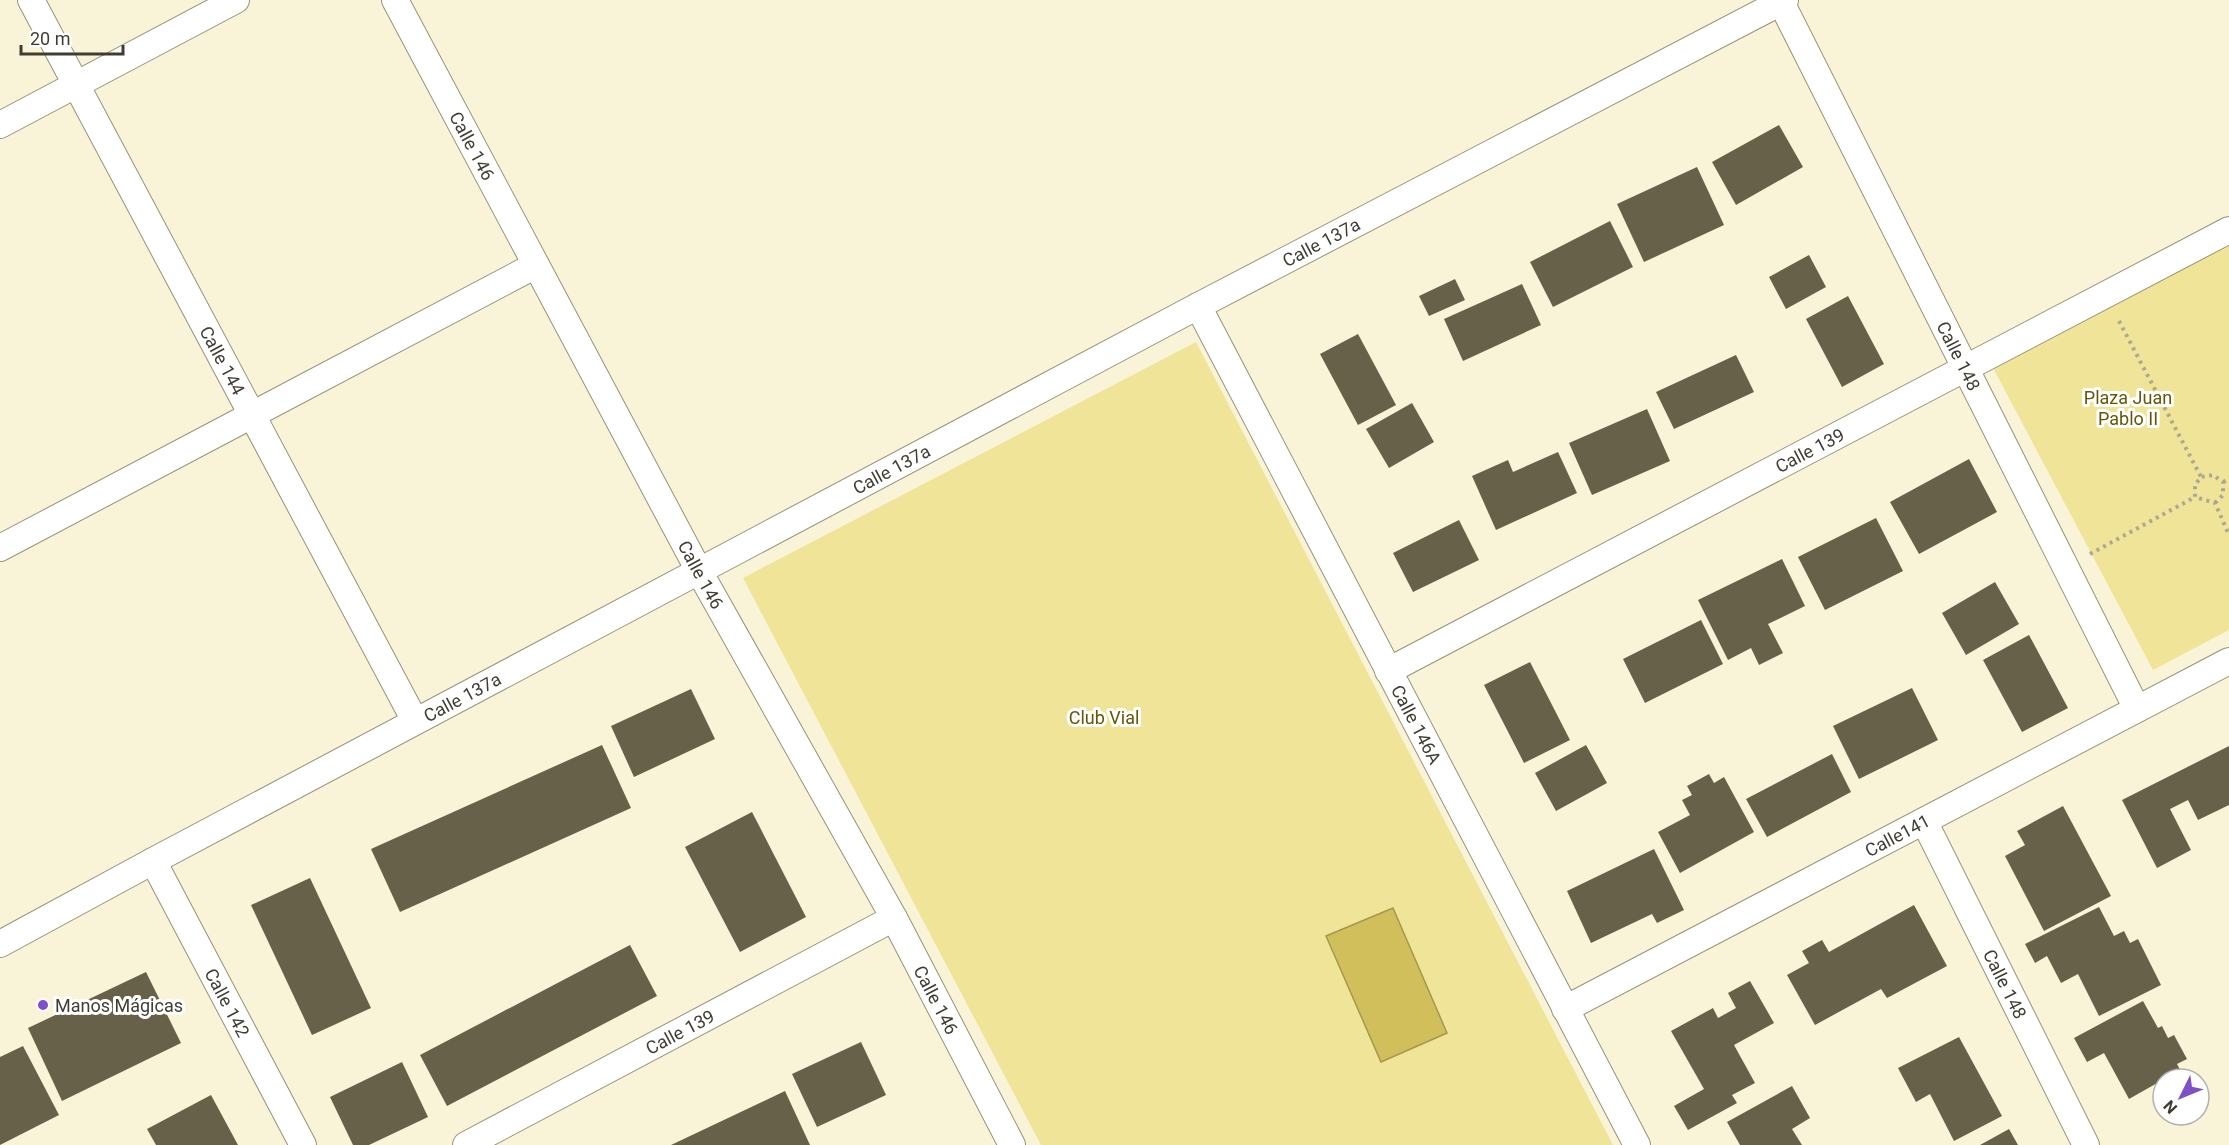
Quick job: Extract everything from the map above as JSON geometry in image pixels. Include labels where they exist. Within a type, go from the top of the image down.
[{"type":"street","name":"Calle 144","points":[[31,0],[415,722]]},
{"type":"street","points":[[0,125],[236,0]]},
{"type":"street","name":"Calle 146","points":[[395,0],[699,571],[894,918],[1012,1145]]},
{"type":"street","name":"Calle 137a","points":[[0,944],[1198,306],[1783,1]]},
{"type":"street","name":"Calle 148","points":[[1783,1],[2137,709]]},
{"type":"street","name":"Calle 139","points":[[1388,671],[2229,230]]},
{"type":"street","points":[[0,548],[536,265]]},
{"type":"street","name":"Calle 146A","points":[[1198,306],[1636,1145]]},
{"type":"street","name":"Calle141","points":[[1565,1009],[2229,661]]},
{"type":"street","name":"Calle 148","points":[[1924,821],[2086,1145]]},
{"type":"street","name":"Calle 142","points":[[153,861],[303,1145]]},
{"type":"street","name":"Calle 139","points":[[466,1145],[894,918]]},
{"type":"path","points":[[2105,295],[2201,477]]},
{"type":"path","points":[[2195,497],[2195,485],[2201,477],[2213,475],[2223,482]]},
{"type":"path","points":[[2223,482],[2229,479]]},
{"type":"path","points":[[2215,503],[2223,495],[2223,482]]},
{"type":"path","points":[[2066,567],[2195,497],[2215,503],[2229,535]]},
{"type":"green space","name":"Plaza Juan Pablo II","points":[[2229,240],[2229,630],[2153,670],[1992,366]]},
{"type":"green space","name":"Club Vial","points":[[1196,342],[1613,1145],[1041,1145],[743,578]]},
{"type":"shaded area","points":[[1393,908],[1447,1033],[1381,1062],[1326,936]]},
{"type":"building","points":[[1779,125],[1803,167],[1736,205],[1712,162]]},
{"type":"building","points":[[1697,167],[1724,225],[1644,262],[1617,204]]},
{"type":"building","points":[[1610,221],[1633,267],[1553,307],[1530,262]]},
{"type":"building","points":[[1809,255],[1826,287],[1786,309],[1769,277]]},
{"type":"building","points":[[1455,279],[1465,300],[1429,316],[1419,296]]},
{"type":"building","points":[[1522,284],[1541,325],[1463,361],[1444,319]]},
{"type":"building","points":[[1848,296],[1884,364],[1842,387],[1806,319]]},
{"type":"building","points":[[1358,334],[1396,405],[1358,425],[1320,354]]},
{"type":"building","points":[[1736,355],[1754,392],[1674,429],[1656,392]]},
{"type":"building","points":[[1412,403],[1434,442],[1389,468],[1366,429]]},
{"type":"building","points":[[1647,409],[1670,461],[1592,495],[1569,443]]},
{"type":"building","points":[[1558,452],[1577,493],[1496,530],[1472,476],[1508,460],[1513,472]]},
{"type":"building","points":[[1969,459],[1997,512],[1919,554],[1890,502]]},
{"type":"building","points":[[1876,518],[1903,571],[1825,610],[1798,557]]},
{"type":"building","points":[[1459,520],[1479,560],[1413,592],[1393,553]]},
{"type":"building","points":[[1782,559],[1805,606],[1768,624],[1783,653],[1759,665],[1751,648],[1728,660],[1698,600]]},
{"type":"building","points":[[1995,582],[2019,624],[1966,655],[1942,613]]},
{"type":"building","points":[[1701,620],[1723,664],[1645,703],[1623,659]]},
{"type":"building","points":[[2029,635],[2068,708],[2022,732],[1983,660]]},
{"type":"building","points":[[1530,662],[1570,740],[1524,763],[1484,685]]},
{"type":"building","points":[[1912,688],[1938,740],[1859,779],[1833,726]]},
{"type":"building","points":[[691,689],[715,739],[634,777],[611,726]]},
{"type":"building","points":[[602,745],[631,808],[400,912],[371,849]]},
{"type":"building","points":[[1586,745],[1607,783],[1556,811],[1535,773]]},
{"type":"building","points":[[2229,746],[2229,805],[2198,820],[2188,800],[2170,809],[2191,850],[2157,868],[2122,800]]},
{"type":"building","points":[[1832,754],[1851,792],[1767,837],[1746,799]]},
{"type":"building","points":[[1709,774],[1714,783],[1724,777],[1754,832],[1680,873],[1658,832],[1690,815],[1682,800],[1692,795],[1687,786]]},
{"type":"building","points":[[2063,806],[2111,896],[2044,931],[2005,856],[2025,845],[2017,831]]},
{"type":"building","points":[[752,812],[806,917],[740,952],[685,847]]},
{"type":"building","points":[[1654,849],[1684,910],[1657,923],[1652,914],[1591,943],[1567,891]]},
{"type":"building","points":[[310,878],[371,1008],[312,1035],[251,905]]},
{"type":"building","points":[[1914,905],[1947,966],[1887,998],[1881,989],[1815,1025],[1787,975],[1809,963],[1802,951],[1822,940],[1829,952]]},
{"type":"building","points":[[2099,907],[2114,936],[2124,931],[2130,943],[2138,939],[2161,985],[2099,1016],[2078,974],[2061,983],[2047,956],[2035,963],[2025,944]]},
{"type":"building","points":[[630,945],[657,996],[447,1106],[420,1055]]},
{"type":"building","points":[[146,972],[181,1043],[62,1101],[28,1028]]},
{"type":"building","points":[[1750,981],[1774,1023],[1734,1045],[1755,1083],[1732,1095],[1737,1103],[1688,1130],[1674,1106],[1704,1089],[1671,1031],[1713,1008],[1718,1018],[1736,1008],[1728,993]]},
{"type":"building","points":[[2143,1001],[2158,1028],[2162,1026],[2168,1038],[2174,1035],[2187,1059],[2177,1064],[2179,1067],[2151,1067],[2151,1087],[2129,1099],[2104,1053],[2087,1062],[2074,1038]]},
{"type":"building","points":[[1959,1037],[2002,1116],[1954,1141],[1930,1094],[1916,1102],[1898,1068]]},
{"type":"building","points":[[861,1042],[886,1095],[817,1127],[792,1074]]},
{"type":"building","points":[[23,1046],[59,1115],[0,1145],[0,1057]]},
{"type":"building","points":[[402,1062],[428,1117],[369,1145],[353,1145],[330,1097]]},
{"type":"building","points":[[1792,1086],[1810,1118],[1792,1129],[1802,1145],[1740,1145],[1727,1122]]},
{"type":"building","points":[[785,1091],[810,1145],[671,1145]]},
{"type":"building","points":[[211,1095],[238,1145],[156,1145],[147,1129]]},
{"type":"building","points":[[2009,1129],[2018,1145],[1980,1145]]},
{"type":"place","name":"Manos Mágicas","points":[[43,1005]]}]
